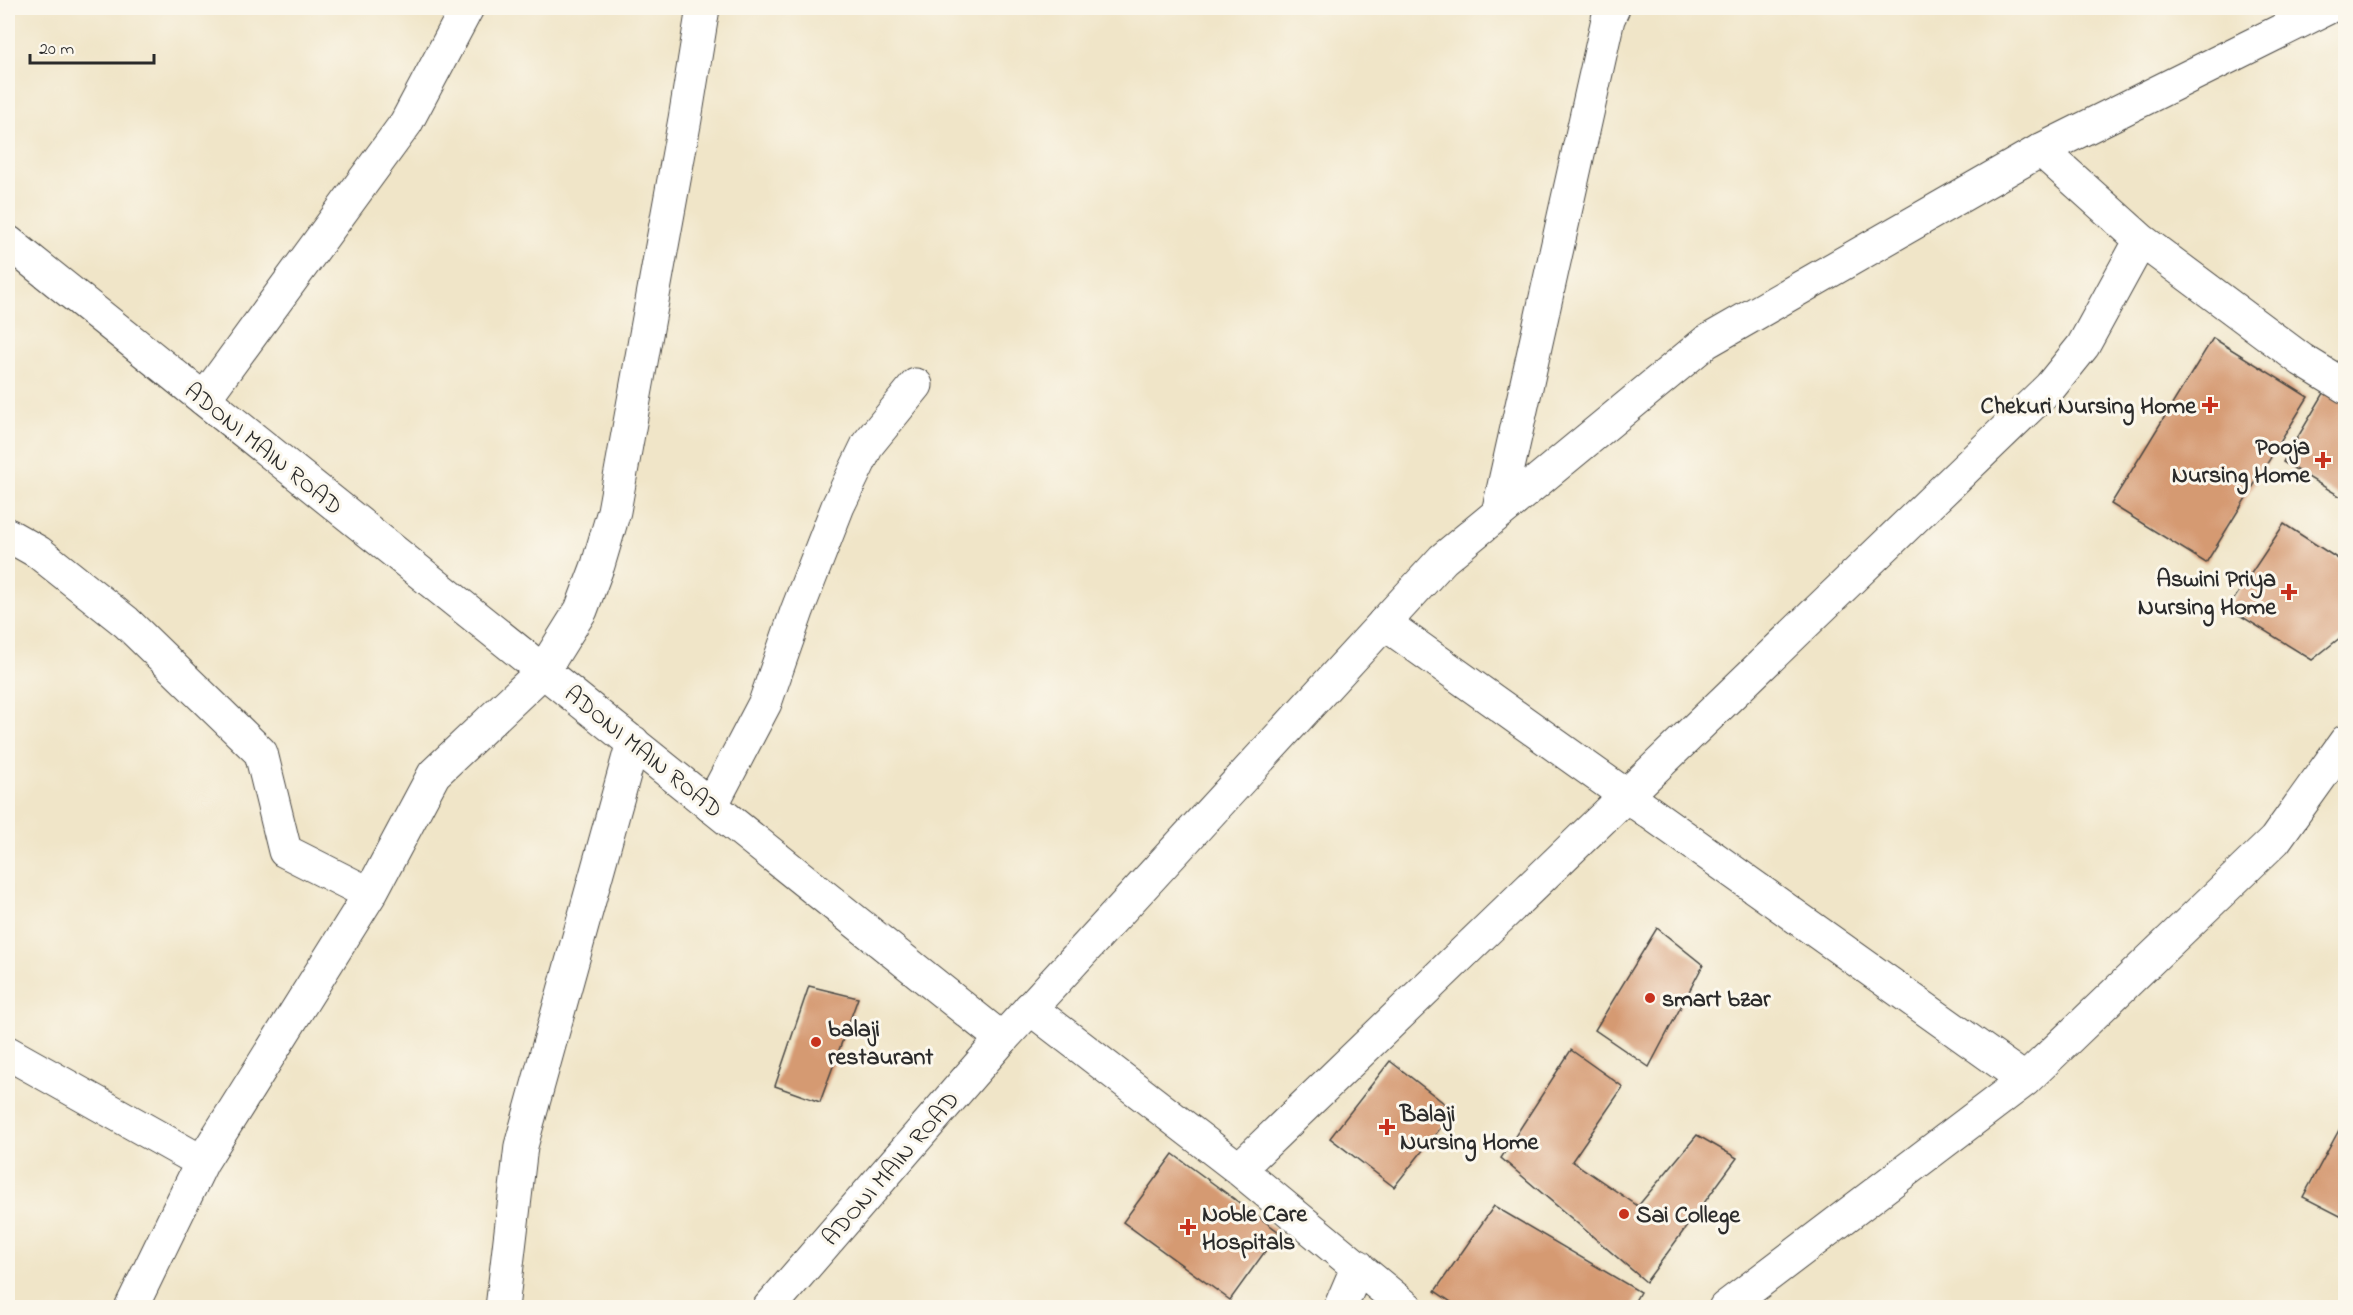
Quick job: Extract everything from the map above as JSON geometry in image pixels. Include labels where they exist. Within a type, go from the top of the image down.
[{"type":"street","points":[[204,399],[406,123],[467,8]]},
{"type":"street","points":[[131,1308],[202,1162],[370,894],[434,774],[543,671],[581,610],[598,565],[614,511],[703,8]]},
{"type":"street","points":[[1498,513],[1608,19],[1613,8]]},
{"type":"street","points":[[1002,1038],[1443,559],[1706,342],[2042,150],[2327,8]]},
{"type":"street","points":[[2042,150],[2140,240],[2302,360],[2346,387]]},
{"type":"street","points":[[1239,1169],[2050,387],[2083,346],[2140,240]]},
{"type":"street","name":"ADONI MAIN ROAD","points":[[8,242],[1002,1038],[769,1308]]},
{"type":"street","points":[[711,806],[765,703],[837,506],[868,444],[916,385]]},
{"type":"street","points":[[8,535],[38,552],[126,622],[261,753],[285,851],[370,894]]},
{"type":"street","points":[[1384,623],[2025,1080]]},
{"type":"street","points":[[1725,1308],[2025,1080],[2275,840],[2346,741]]},
{"type":"street","points":[[502,1308],[521,1146],[633,742]]},
{"type":"street","points":[[1030,1008],[1239,1169],[1407,1308]]},
{"type":"street","points":[[8,1053],[202,1162]]},
{"type":"street","points":[[1340,1308],[1358,1266]]},
{"type":"building","points":[[2213,338],[2308,397],[2206,563],[2111,504]]},
{"type":"building","points":[[2327,388],[2346,400],[2346,500],[2283,462]]},
{"type":"building","points":[[2284,524],[2346,564],[2346,633],[2312,660],[2228,608]]},
{"type":"building","name":"smart bzar","points":[[1657,928],[1703,965],[1649,1067],[1595,1030]]},
{"type":"building","name":"balaji restaurant","points":[[809,986],[858,998],[820,1102],[775,1086]]},
{"type":"building","points":[[1571,1050],[1623,1087],[1572,1161],[1638,1206],[1697,1135],[1737,1158],[1646,1282],[1501,1158]]},
{"type":"building","points":[[1390,1061],[1454,1111],[1394,1187],[1330,1138]]},
{"type":"building","points":[[2346,1117],[2346,1219],[2303,1197]]},
{"type":"building","points":[[1173,1154],[1279,1232],[1230,1300],[1123,1222]]},
{"type":"building","points":[[1494,1206],[1640,1292],[1631,1308],[1460,1308],[1435,1291]]},
{"type":"place","name":"Chekuri Nursing Home","points":[[2210,405]]},
{"type":"place","name":"Pooja Nursing Home","points":[[2323,460]]},
{"type":"place","name":"Aswini Priya Nursing Home","points":[[2289,592]]},
{"type":"place","name":"smart bzar","points":[[1650,998]]},
{"type":"place","name":"balaji restaurant","points":[[816,1042]]},
{"type":"place","name":"Balaji Nursing Home","points":[[1387,1127]]},
{"type":"place","name":"Sai College","points":[[1624,1214]]},
{"type":"place","name":"Noble Care Hospitals","points":[[1188,1227]]}]
